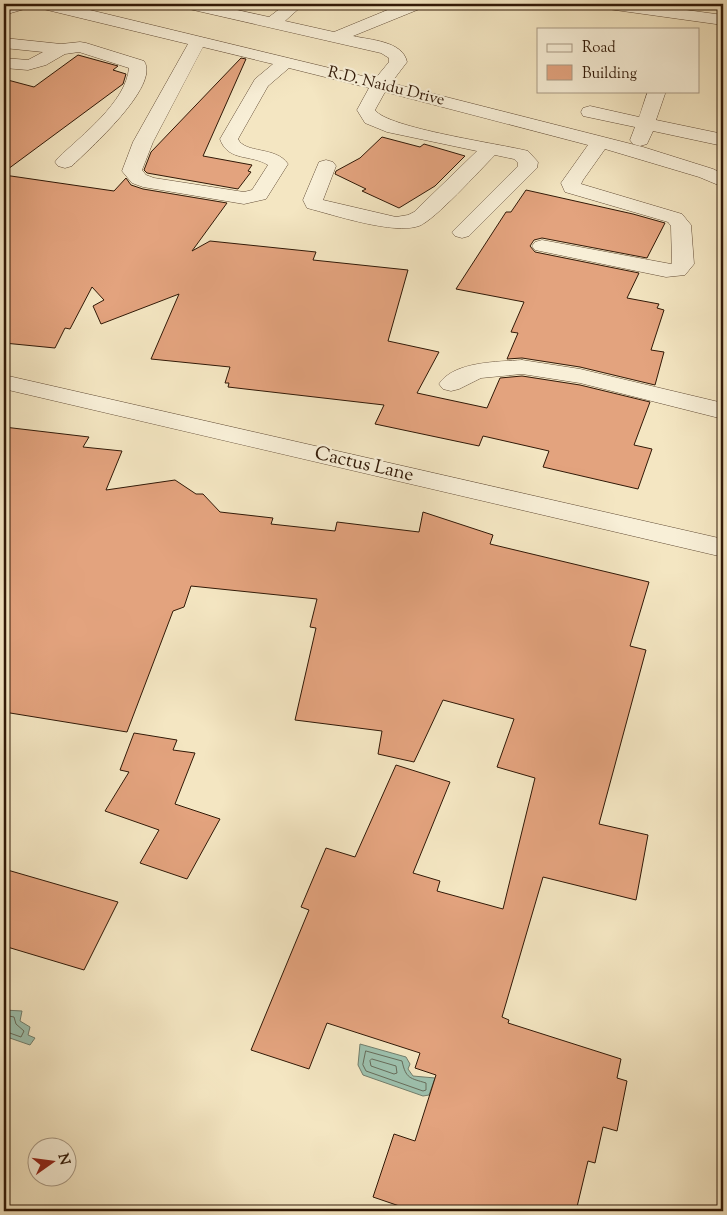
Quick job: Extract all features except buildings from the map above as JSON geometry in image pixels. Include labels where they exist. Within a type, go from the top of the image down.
[{"type":"street","points":[[4,10],[22,4]]},
{"type":"street","name":"R.D. Naidu Drive","points":[[45,4],[98,34],[198,41],[636,151],[706,173],[723,181]]},
{"type":"street","points":[[98,34],[106,4]]},
{"type":"street","points":[[189,4],[387,49],[397,56],[398,62],[380,86],[366,110],[372,119],[394,128],[521,156],[528,162],[527,168],[462,232]]},
{"type":"street","points":[[272,23],[296,4]]},
{"type":"street","points":[[336,37],[416,4]]},
{"type":"street","points":[[608,4],[654,7],[723,20]]},
{"type":"street","points":[[4,63],[19,67],[29,66],[62,49],[98,34]]},
{"type":"street","points":[[65,162],[121,106],[139,74],[137,63],[98,34]]},
{"type":"street","points":[[198,41],[143,142],[132,171],[139,179],[150,183],[244,198],[259,195],[278,164],[277,162],[270,157],[235,148],[230,144],[229,139],[261,84],[286,62]]},
{"type":"street","points":[[4,43],[62,49]]},
{"type":"street","points":[[636,151],[657,92]]},
{"type":"street","points":[[590,112],[723,140]]},
{"type":"street","points":[[542,246],[666,271],[677,270],[683,264],[681,225],[675,218],[572,188],[571,183],[573,179],[600,142]]},
{"type":"street","points":[[326,166],[312,200],[314,204],[388,222],[414,222],[491,148]]},
{"type":"street","points":[[451,384],[478,371],[522,367],[580,376],[723,411]]},
{"type":"street","name":"Cactus Lane","points":[[4,382],[723,548]]},
{"type":"water","points":[[4,1010],[22,1011],[20,1021],[30,1027],[28,1035],[35,1038],[30,1045],[4,1036]]},
{"type":"water","points":[[360,1044],[406,1057],[410,1064],[408,1069],[413,1076],[435,1078],[429,1095],[423,1096],[363,1075],[358,1065]]}]
